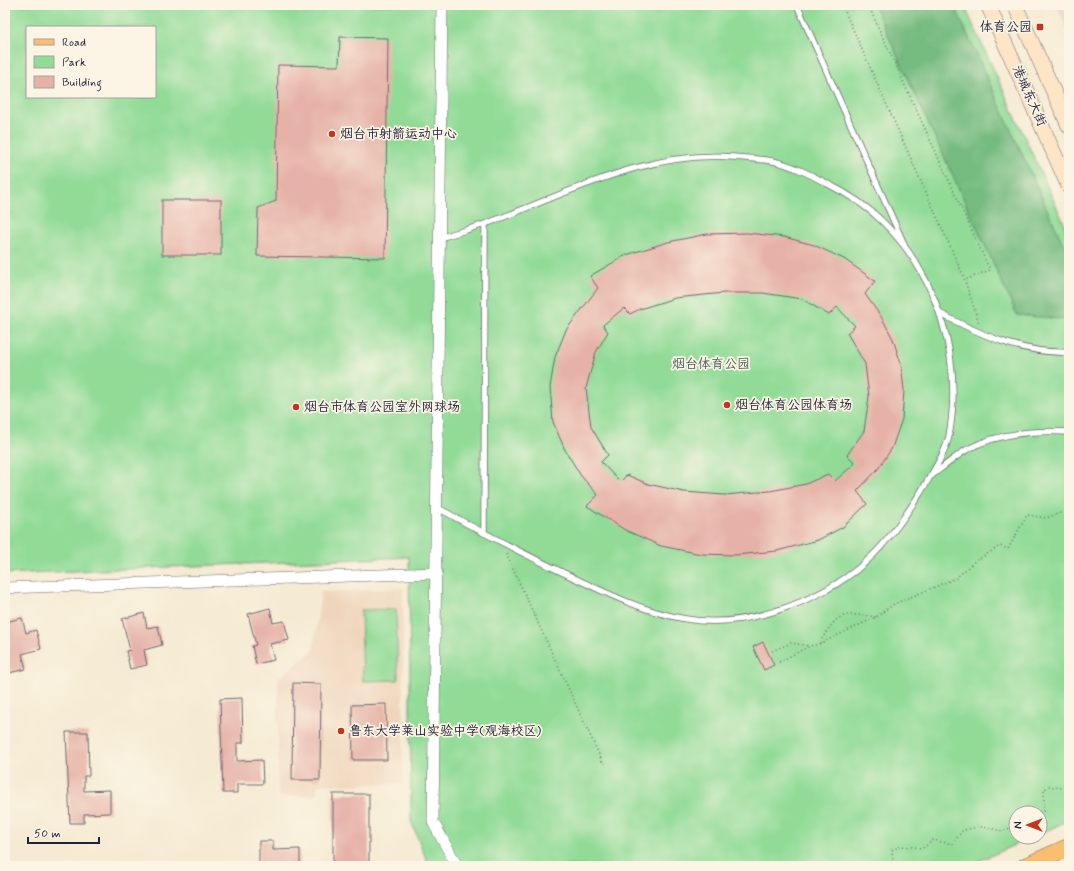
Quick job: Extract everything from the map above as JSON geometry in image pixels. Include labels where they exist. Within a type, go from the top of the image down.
[{"type":"main road","name":"港城东大街","points":[[988,5],[1069,187]]},
{"type":"main road","name":"港城东大街","points":[[1015,5],[1069,126]]},
{"type":"main road","points":[[1026,866],[1069,847]]},
{"type":"street","points":[[442,5],[438,508],[433,822],[457,866]]},
{"type":"street","points":[[5,588],[437,572]]},
{"type":"lane","points":[[438,508],[501,543],[646,609],[689,620],[730,620],[762,615],[812,596],[846,577],[875,553],[905,516],[931,476],[948,439],[953,394],[950,356],[941,314],[926,280],[907,250],[797,5]]},
{"type":"lane","points":[[440,238],[485,224],[570,190],[650,165],[693,156],[730,156],[774,161],[811,174],[852,197],[882,221],[907,250]]},
{"type":"lane","points":[[484,534],[485,224]]},
{"type":"lane","points":[[941,314],[982,335],[1030,350],[1069,352]]},
{"type":"lane","points":[[931,476],[967,450],[993,438],[1024,434],[1069,432]]},
{"type":"path","points":[[842,5],[965,280],[982,335]]},
{"type":"path","points":[[868,5],[990,270],[965,280]]},
{"type":"path","points":[[779,662],[810,646],[819,644],[876,617],[894,604],[956,578],[974,562],[1000,546],[1008,549],[1027,515],[1046,518],[1063,512]]},
{"type":"path","points":[[501,543],[602,763],[607,764]]},
{"type":"path","points":[[819,644],[830,624],[839,618],[851,613],[876,617]]},
{"type":"path","points":[[772,651],[791,643],[810,646]]},
{"type":"path","points":[[1044,805],[1044,790],[1049,786],[1060,788],[1069,785]]},
{"type":"path","points":[[893,866],[892,850],[901,846],[923,848],[932,840],[952,844],[963,830],[982,827],[995,831],[1008,829]]},
{"type":"shaded area","points":[[1056,5],[1069,5],[1069,34]]},
{"type":"shaded area","name":"鲁东大学莱山实验中学(观海校区)","points":[[403,588],[403,784],[318,785],[316,795],[278,797],[278,678],[313,651],[321,592]]},
{"type":"green space","name":"烟台体育公园","points":[[5,5],[964,5],[1069,234],[1069,820],[1048,830],[1048,805],[1008,805],[1008,845],[1014,845],[968,866],[429,866],[411,821],[409,557],[5,574]]},
{"type":"green space","points":[[874,5],[954,5],[1069,257],[1069,320],[1017,315]]},
{"type":"green space","points":[[396,609],[398,680],[363,681],[361,610]]},
{"type":"building","name":"烟台市射箭运动中心","points":[[340,37],[388,38],[385,258],[257,256],[258,208],[276,201],[278,65],[339,66]]},
{"type":"building","points":[[162,200],[221,200],[221,255],[162,255]]},
{"type":"building","points":[[748,233],[784,237],[814,245],[844,259],[875,281],[865,294],[882,318],[893,339],[901,364],[904,390],[902,419],[892,448],[878,469],[857,491],[867,504],[843,527],[818,540],[777,551],[735,555],[701,554],[661,546],[625,530],[587,506],[598,495],[581,476],[565,450],[553,422],[550,387],[555,357],[566,330],[598,288],[590,276],[626,255],[668,242],[707,234]],"holes":[[[724,293],[763,293],[802,299],[829,315],[837,307],[855,326],[847,333],[865,364],[869,397],[864,431],[847,455],[855,463],[835,481],[828,474],[806,484],[770,491],[724,495],[684,492],[648,484],[627,475],[620,482],[601,462],[608,455],[591,427],[586,388],[596,352],[608,332],[603,325],[624,308],[630,314],[640,309],[675,298]]]},
{"type":"building","points":[[270,608],[273,623],[284,621],[289,640],[270,644],[274,660],[256,664],[252,646],[256,645],[248,614]]},
{"type":"building","points":[[144,613],[147,628],[158,626],[162,645],[144,650],[147,665],[130,669],[126,651],[130,650],[122,619]]},
{"type":"building","points":[[22,618],[26,633],[36,630],[41,649],[22,654],[26,669],[9,673],[5,658],[5,656],[8,655],[5,641],[5,622]]},
{"type":"building","points":[[763,642],[774,665],[764,670],[753,647]]},
{"type":"building","points":[[293,683],[321,684],[320,780],[292,780]]},
{"type":"building","points":[[242,698],[243,743],[237,743],[237,761],[262,760],[263,784],[237,784],[237,793],[223,793],[220,699]]},
{"type":"building","points":[[386,704],[387,760],[353,760],[352,705]]},
{"type":"building","points":[[66,732],[88,732],[89,776],[84,776],[84,791],[110,790],[110,813],[84,814],[84,823],[70,823]]},
{"type":"building","points":[[333,794],[369,794],[369,866],[333,866]]},
{"type":"building","points":[[259,841],[273,841],[273,850],[300,849],[300,866],[259,866]]},
{"type":"place","name":"体育公园","points":[[1040,27]]},
{"type":"place","name":"烟台市射箭运动中心","points":[[332,134]]},
{"type":"place","name":"烟台体育公园体育场","points":[[727,405]]},
{"type":"place","name":"烟台市体育公园室外网球场","points":[[296,407]]},
{"type":"place","name":"鲁东大学莱山实验中学(观海校区)","points":[[341,731]]}]
